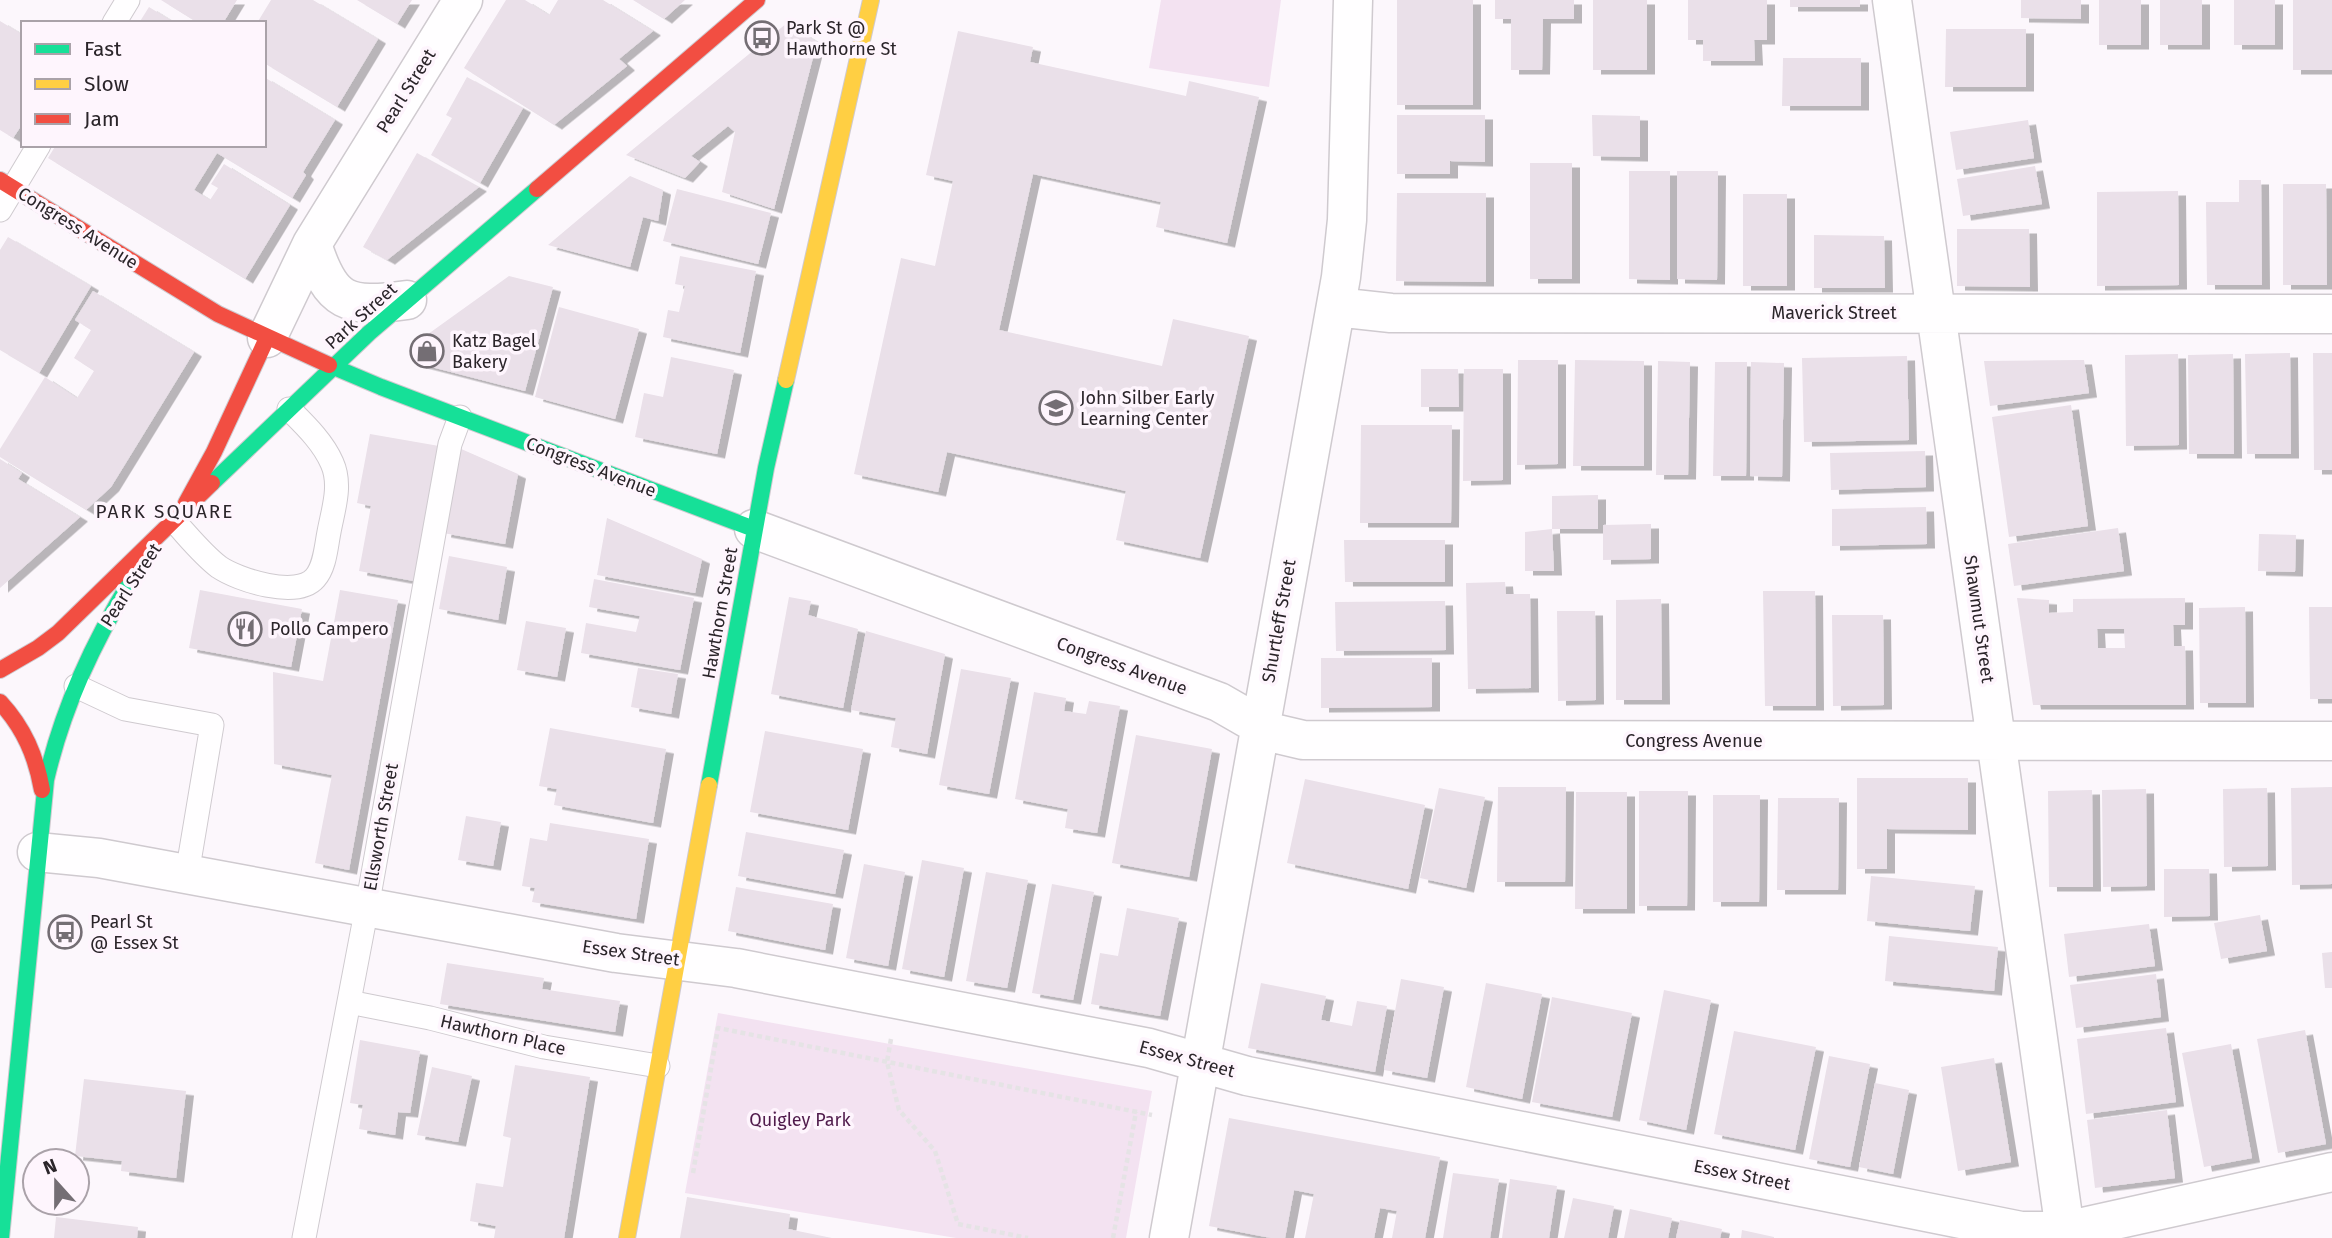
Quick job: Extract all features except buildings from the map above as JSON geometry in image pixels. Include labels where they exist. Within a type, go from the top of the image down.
[{"type":"street","name":"Pearl Street","points":[[1,1238],[43,795],[58,732],[76,686],[117,603],[190,497],[214,452],[312,244],[463,0]]},
{"type":"street","name":"Park Street","points":[[0,670],[58,633],[289,409],[407,300],[757,0]]},
{"type":"street","name":"Hawthorn Street","points":[[627,1238],[766,468],[871,0]]},
{"type":"street","name":"Shurtleff Street","points":[[1169,1238],[1336,307],[1347,220],[1353,0]]},
{"type":"street","name":"Shawmut Street","points":[[1892,0],[2066,1234]]},
{"type":"street","name":"Congress Avenue","points":[[7,184],[218,314],[332,368],[1219,702],[1273,733],[1303,740],[2332,741]]},
{"type":"street","points":[[312,244],[325,279],[334,292],[365,304],[407,300]]},
{"type":"street","name":"Maverick Street","points":[[1336,307],[1391,313],[2332,314]]},
{"type":"street","points":[[0,702],[31,745],[38,764],[43,795]]},
{"type":"street","name":"Essex Street","points":[[37,852],[99,858],[611,952],[736,968],[1149,1048],[1260,1078],[2021,1231],[2066,1234],[2332,1172]]},
{"type":"lane","points":[[115,21],[128,0]]},
{"type":"lane","points":[[0,210],[7,184],[37,147]]},
{"type":"lane","points":[[174,521],[204,553],[230,574],[277,587],[304,586],[314,580],[321,569],[337,482],[334,466],[327,454],[289,409]]},
{"type":"lane","name":"Ellsworth Street","points":[[304,1238],[367,907],[450,444],[460,417]]},
{"type":"lane","points":[[76,686],[125,709],[212,725],[187,874]]},
{"type":"lane","name":"Hawthorn Place","points":[[349,1002],[430,1018],[544,1048],[658,1066]]},
{"type":"path","points":[[693,1173],[718,1028],[1153,1115]]},
{"type":"path","points":[[893,1028],[887,1062],[899,1110],[935,1151],[957,1224],[1028,1238]]},
{"type":"path","points":[[1113,1238],[1136,1112]]},
{"type":"green space","points":[[1161,0],[1281,0],[1269,87],[1149,68]]},
{"type":"green space","name":"Quigley Park","points":[[718,1013],[1152,1091],[1126,1238],[956,1238],[685,1193]]},
{"type":"traffic: fast","points":[[212,483],[369,333],[537,189]]},
{"type":"traffic: fast","points":[[329,365],[754,529]]},
{"type":"traffic: fast","points":[[709,785],[766,468],[786,380]]},
{"type":"traffic: fast","points":[[1,1238],[46,780],[70,701],[104,627],[132,579]]},
{"type":"traffic: slow","points":[[786,380],[871,0]]},
{"type":"traffic: slow","points":[[627,1238],[709,785]]},
{"type":"traffic: jam","points":[[537,189],[757,0]]},
{"type":"traffic: jam","points":[[0,180],[218,314],[329,365]]},
{"type":"traffic: jam","points":[[186,503],[214,452],[267,338]]},
{"type":"traffic: jam","points":[[0,670],[58,633],[212,483]]},
{"type":"traffic: jam","points":[[0,702],[28,743],[42,790]]},
{"type":"place","name":"Park St @ Hawthorne St","points":[[762,38]]},
{"type":"place","name":"Katz Bagel Bakery","points":[[427,351]]},
{"type":"place","name":"John Silber Early Learning Center","points":[[1056,408]]},
{"type":"place","name":"Pollo Campero","points":[[245,629]]},
{"type":"place","name":"Pearl St @ Essex St","points":[[65,932]]},
{"type":"district","name":"PARK SQUARE","points":[[165,511]]}]
